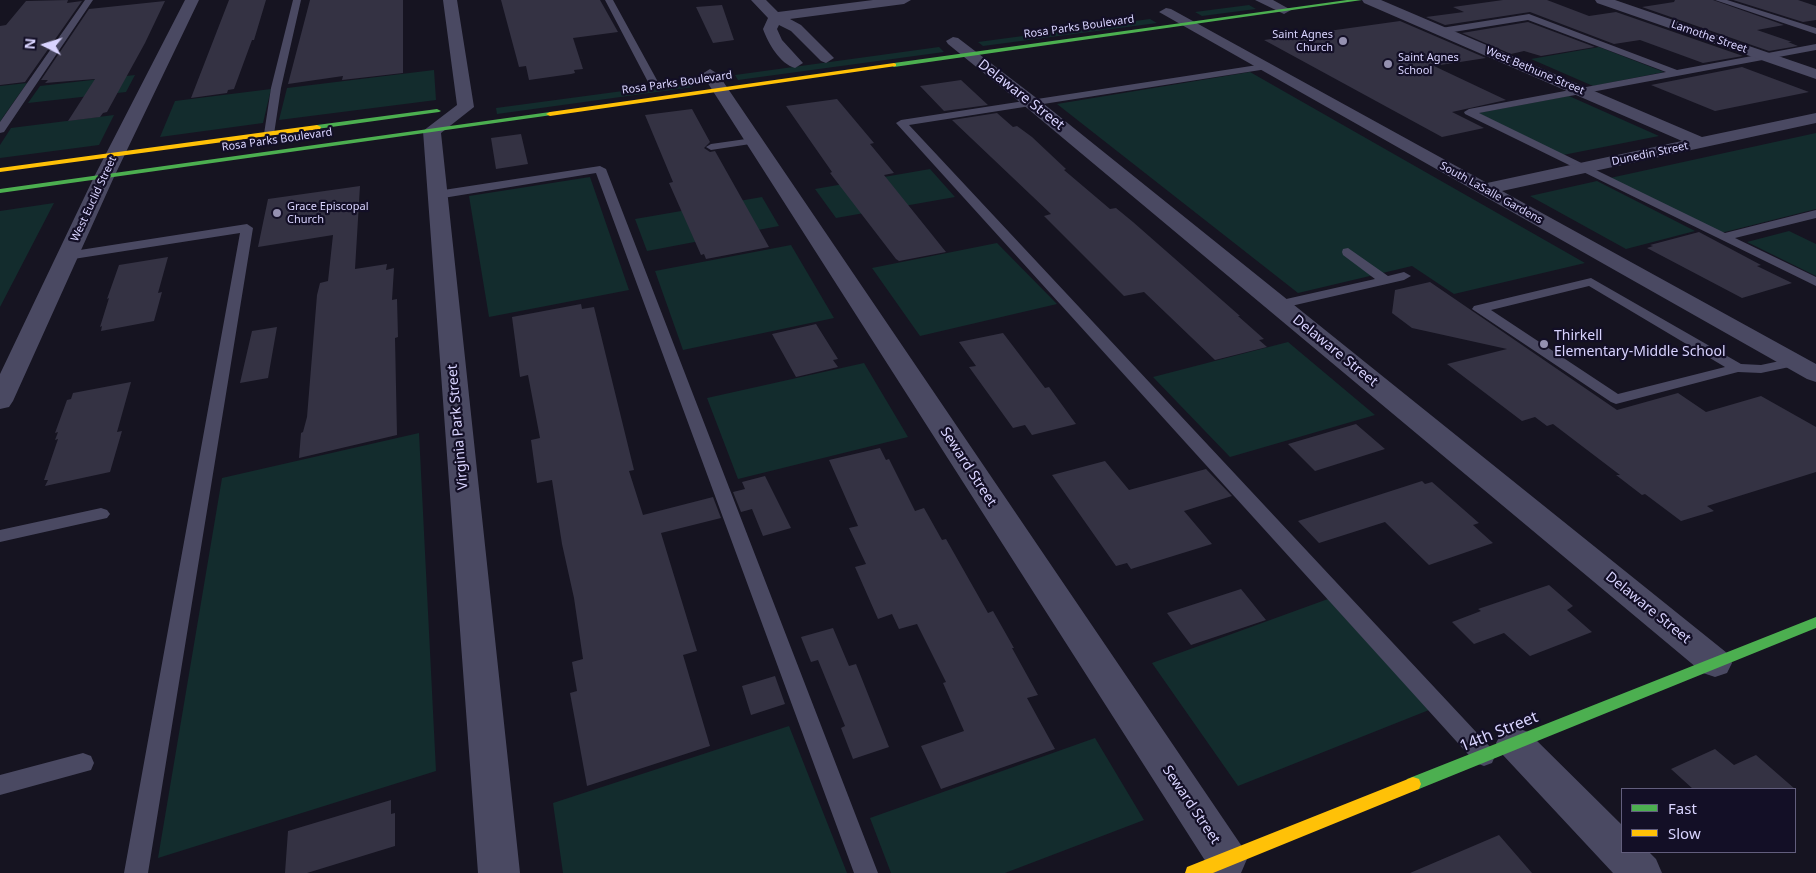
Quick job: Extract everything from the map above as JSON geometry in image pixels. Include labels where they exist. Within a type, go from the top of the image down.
[{"type":"street","name":"West Euclid Street","points":[[0,400],[115,154],[192,0]]},
{"type":"street","points":[[432,131],[470,106],[450,0]]},
{"type":"street","points":[[758,0],[775,17],[796,28],[831,58]]},
{"type":"street","points":[[775,17],[800,12],[904,0]]},
{"type":"street","points":[[1262,0],[1284,10]]},
{"type":"street","name":"Rosa Parks Boulevard","points":[[0,192],[432,131],[712,78],[969,55],[1186,17],[1284,10],[1358,0]]},
{"type":"street","name":"West Bethune Street","points":[[1369,0],[1701,143]]},
{"type":"street","name":"Lamothe Street","points":[[1602,0],[1816,74]]},
{"type":"street","name":"South LaSalle Gardens","points":[[1161,13],[1186,17],[1264,67],[1484,189],[1805,359],[1816,374]]},
{"type":"street","points":[[775,17],[770,29],[775,42],[795,63]]},
{"type":"street","points":[[949,42],[971,38]]},
{"type":"street","name":"Delaware Street","points":[[949,42],[969,55],[1032,104],[1715,663]]},
{"type":"street","points":[[776,65],[831,58]]},
{"type":"street","name":"Seward Street","points":[[712,78],[1227,859]]},
{"type":"street","name":"Rosa Parks Boulevard","points":[[0,170],[470,106]]},
{"type":"street","name":"Dunedin Street","points":[[1484,189],[1816,118]]},
{"type":"street","name":"Virginia Park Street","points":[[432,131],[498,873]]},
{"type":"street","name":"14th Street","points":[[1193,873],[1816,622]]},
{"type":"street","points":[[1499,750],[1641,873]]},
{"type":"lane","points":[[0,130],[89,0]]},
{"type":"lane","points":[[269,134],[276,88],[297,0]]},
{"type":"lane","points":[[609,0],[653,82]]},
{"type":"lane","points":[[1719,0],[1816,31]]},
{"type":"lane","points":[[1441,31],[1529,17],[1676,73]]},
{"type":"lane","points":[[1816,47],[1469,112],[1580,169],[1816,282]]},
{"type":"lane","points":[[1264,67],[901,123],[1499,750]]},
{"type":"lane","points":[[711,147],[753,141]]},
{"type":"lane","points":[[437,195],[600,169],[866,873]]},
{"type":"lane","points":[[1723,237],[1816,214]]},
{"type":"lane","points":[[67,256],[247,228],[136,873]]},
{"type":"lane","points":[[1348,252],[1385,280]]},
{"type":"lane","points":[[1278,305],[1404,276]]},
{"type":"lane","points":[[1738,368],[1591,282],[1479,308],[1616,400],[1738,368],[1761,369],[1805,359]]},
{"type":"lane","points":[[0,536],[101,514]]},
{"type":"lane","points":[[0,785],[83,763]]},
{"type":"green space","points":[[1249,5],[1256,9],[1202,16],[1195,12]]},
{"type":"green space","points":[[1150,19],[1157,23],[983,46],[978,42]]},
{"type":"green space","points":[[939,47],[944,52],[738,80],[735,75]]},
{"type":"green space","points":[[1599,47],[1664,72],[1593,86],[1531,59]]},
{"type":"green space","points":[[434,70],[436,100],[279,120],[287,88]]},
{"type":"green space","points":[[1250,72],[1585,263],[1454,294],[1412,266],[1298,293],[1057,104]]},
{"type":"green space","points":[[135,75],[126,92],[28,103],[40,86]]},
{"type":"green space","points":[[690,82],[693,87],[497,114],[496,108]]},
{"type":"green space","points":[[27,83],[3,117],[0,122],[0,86]]},
{"type":"green space","points":[[271,89],[263,123],[160,137],[175,101]]},
{"type":"green space","points":[[1569,96],[1659,136],[1563,155],[1478,113]]},
{"type":"green space","points":[[114,115],[99,145],[0,158],[0,145],[11,128]]},
{"type":"green space","points":[[1816,133],[1816,209],[1721,233],[1610,178]]},
{"type":"green space","points":[[930,169],[955,197],[836,218],[815,189]]},
{"type":"green space","points":[[590,177],[629,290],[489,317],[469,196]]},
{"type":"green space","points":[[1597,181],[1695,231],[1626,249],[1530,196]]},
{"type":"green space","points":[[762,197],[779,226],[647,251],[635,219]]},
{"type":"green space","points":[[54,203],[0,307],[0,211]]},
{"type":"green space","points":[[1789,231],[1816,244],[1816,276],[1747,242]]},
{"type":"green space","points":[[997,243],[1057,304],[920,336],[872,268]]},
{"type":"green space","points":[[791,245],[834,318],[683,350],[655,271]]},
{"type":"green space","points":[[1288,342],[1375,415],[1230,457],[1153,377]]},
{"type":"green space","points":[[864,363],[908,437],[738,479],[707,398]]},
{"type":"green space","points":[[419,433],[436,771],[158,858],[222,478]]},
{"type":"green space","points":[[1328,599],[1429,710],[1238,786],[1152,663]]},
{"type":"green space","points":[[789,726],[847,873],[563,873],[553,803]]},
{"type":"green space","points":[[1095,738],[1144,820],[1005,873],[891,873],[870,818]]},
{"type":"building","points":[[68,0],[67,3],[82,1],[25,82],[0,85],[0,26],[6,25],[26,1]]},
{"type":"building","points":[[229,0],[266,0],[254,40],[252,40],[234,89],[228,90],[227,93],[191,98]]},
{"type":"building","points":[[310,0],[403,0],[403,73],[342,80],[343,76],[288,84]]},
{"type":"building","points":[[501,0],[600,0],[618,32],[573,38],[583,69],[574,70],[575,73],[571,74],[529,80],[526,66],[519,67]]},
{"type":"building","points":[[1503,0],[1547,0],[1589,16],[1616,12],[1743,56],[1703,63],[1640,40],[1614,44],[1530,12],[1445,25],[1426,17],[1464,12],[1453,7]]},
{"type":"building","points":[[1675,0],[1713,0],[1784,25],[1757,30],[1792,42],[1788,42],[1798,46],[1769,51],[1642,7],[1674,2]]},
{"type":"building","points":[[1733,0],[1798,0],[1816,6],[1816,20],[1803,22]]},
{"type":"building","points":[[165,1],[145,43],[107,112],[103,113],[100,117],[68,121],[95,79],[45,83],[48,80],[41,80],[89,9]]},
{"type":"building","points":[[722,5],[734,40],[713,43],[696,7]]},
{"type":"building","points":[[1400,21],[1486,58],[1434,66],[1506,100],[1452,112],[1484,128],[1442,137],[1264,40]]},
{"type":"building","points":[[1528,22],[1595,47],[1541,56],[1524,51],[1511,54],[1462,33]]},
{"type":"building","points":[[1742,67],[1809,92],[1715,111],[1651,85]]},
{"type":"building","points":[[961,80],[988,105],[944,111],[920,86]]},
{"type":"building","points":[[837,99],[874,143],[870,144],[894,173],[884,175],[946,252],[899,261],[896,259],[830,173],[832,172],[786,106]]},
{"type":"building","points":[[692,109],[710,142],[704,148],[710,152],[715,151],[769,247],[706,259],[704,254],[701,255],[669,183],[673,182],[645,115]]},
{"type":"building","points":[[997,113],[1013,127],[1017,126],[1032,137],[1066,169],[1064,170],[1110,209],[1116,208],[1133,222],[1240,316],[1238,316],[1264,339],[1259,340],[1267,347],[1215,360],[1144,292],[1124,296],[1044,216],[1051,214],[952,120]]},
{"type":"building","points":[[521,134],[528,164],[496,169],[491,138]]},
{"type":"building","points":[[360,186],[355,269],[387,264],[386,270],[394,268],[392,300],[397,299],[398,337],[395,338],[397,435],[299,458],[301,433],[303,432],[307,417],[317,295],[320,283],[328,281],[333,235],[258,247],[268,199]]},
{"type":"building","points":[[1699,232],[1761,265],[1757,266],[1792,283],[1742,298],[1647,248],[1653,246],[1650,245]]},
{"type":"building","points":[[168,257],[158,293],[162,292],[154,321],[101,331],[102,326],[100,327],[109,298],[107,299],[119,265]]},
{"type":"building","points":[[1430,282],[1617,410],[1678,393],[1706,412],[1761,396],[1816,427],[1816,472],[1707,506],[1714,511],[1681,521],[1645,494],[1642,495],[1616,475],[1620,475],[1553,424],[1547,426],[1535,417],[1522,421],[1447,364],[1507,349],[1412,328],[1392,313],[1395,290]]},
{"type":"building","points":[[581,304],[582,309],[594,307],[634,470],[629,471],[643,515],[713,497],[721,518],[661,533],[697,651],[683,655],[710,746],[587,786],[570,693],[577,691],[572,662],[583,659],[574,598],[562,544],[552,480],[537,483],[531,440],[540,438],[528,375],[520,377],[512,317]]},
{"type":"building","points":[[816,324],[838,359],[833,360],[838,367],[796,377],[772,334]]},
{"type":"building","points":[[277,327],[268,378],[240,383],[252,331]]},
{"type":"building","points":[[1003,333],[1045,388],[1049,387],[1076,424],[1032,435],[1025,425],[1013,428],[969,367],[976,366],[959,342]]},
{"type":"building","points":[[131,382],[117,432],[122,431],[110,472],[45,486],[48,480],[44,480],[58,439],[55,440],[58,432],[55,433],[67,400],[71,399],[73,393]]},
{"type":"building","points":[[1356,424],[1385,449],[1315,471],[1288,444]]},
{"type":"building","points":[[880,448],[886,460],[889,459],[915,511],[924,508],[942,540],[946,539],[988,613],[993,611],[1038,695],[1027,698],[1055,749],[941,789],[921,746],[964,731],[943,683],[946,682],[917,624],[899,629],[892,614],[878,619],[855,567],[866,564],[849,528],[858,526],[829,460]]},
{"type":"building","points":[[1105,461],[1129,490],[1206,469],[1232,496],[1184,511],[1212,544],[1131,569],[1127,563],[1116,566],[1052,475]]},
{"type":"building","points":[[765,476],[791,528],[763,536],[752,509],[741,512],[733,492],[745,489],[742,482]]},
{"type":"building","points":[[1422,481],[1425,484],[1432,482],[1479,523],[1473,525],[1493,543],[1429,565],[1385,522],[1319,543],[1298,521]]},
{"type":"building","points":[[1549,585],[1573,606],[1567,610],[1592,632],[1530,656],[1504,633],[1474,644],[1452,622],[1481,611],[1478,609]]},
{"type":"building","points":[[1241,589],[1266,620],[1191,645],[1167,613]]},
{"type":"building","points":[[833,628],[849,666],[856,664],[889,747],[853,759],[841,728],[845,726],[818,660],[811,662],[801,637]]},
{"type":"building","points":[[775,676],[785,704],[751,715],[742,686]]},
{"type":"building","points":[[1715,749],[1734,765],[1756,755],[1794,788],[1692,788],[1671,769]]},
{"type":"building","points":[[391,800],[391,814],[395,813],[395,846],[307,873],[285,873],[288,831]]},
{"type":"building","points":[[1499,835],[1532,873],[1410,873]]},
{"type":"traffic: fast","points":[[894,65],[1359,0]]},
{"type":"traffic: fast","points":[[317,127],[437,111]]},
{"type":"traffic: fast","points":[[0,191],[550,114]]},
{"type":"traffic: fast","points":[[1413,784],[1816,622]]},
{"type":"traffic: slow","points":[[550,114],[894,65]]},
{"type":"traffic: slow","points":[[0,170],[317,127]]},
{"type":"traffic: slow","points":[[1193,873],[1413,784]]},
{"type":"place","name":"Saint Agnes Church","points":[[1343,41]]},
{"type":"place","name":"Saint Agnes School","points":[[1388,64]]},
{"type":"place","name":"Grace Episcopal Church","points":[[277,213]]},
{"type":"place","name":"Thirkell Elementary-Middle School","points":[[1544,344]]}]
